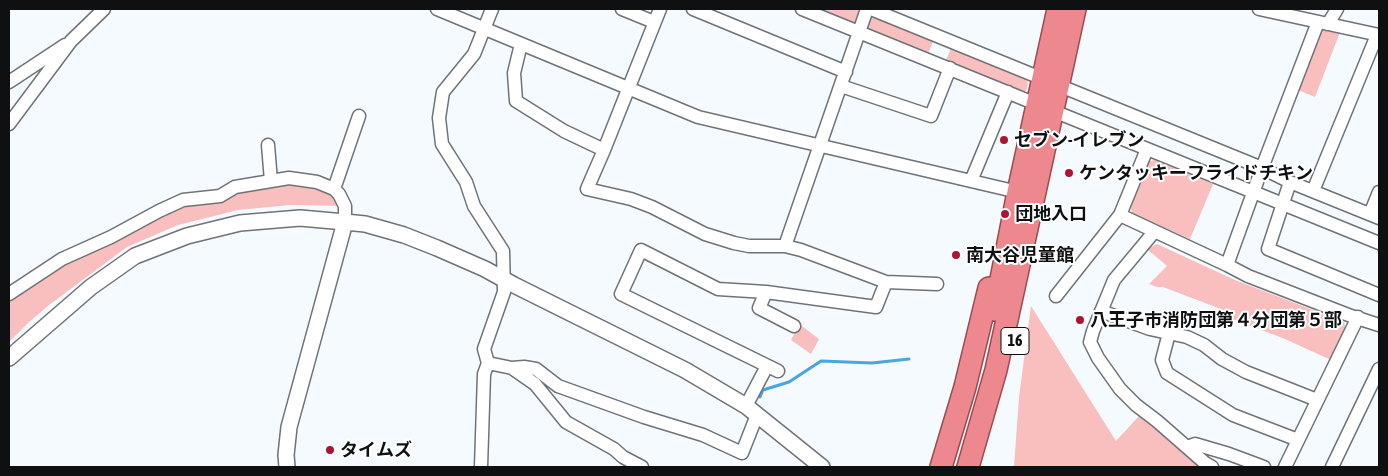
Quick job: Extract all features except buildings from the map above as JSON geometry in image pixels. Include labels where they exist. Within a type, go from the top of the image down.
[{"type":"highway","name":"16","points":[[982,467],[992,438],[1021,314],[1029,257],[1032,212],[1051,81],[1058,9]]},
{"type":"highway","name":"16","points":[[1051,81],[1076,9]]},
{"type":"highway","name":"16","points":[[968,467],[970,439],[1018,192],[1046,108]]},
{"type":"highway","points":[[941,467],[965,387],[984,307],[1018,192]]},
{"type":"highway","name":"16","points":[[954,467],[970,439],[996,370],[1032,212]]},
{"type":"street","points":[[9,124],[71,41],[104,9]]},
{"type":"street","points":[[437,9],[698,117],[1018,192]]},
{"type":"street","points":[[481,467],[484,374],[488,363],[484,349],[504,292],[503,251],[474,206],[466,182],[442,144],[439,118],[443,92],[474,54],[492,9]]},
{"type":"street","points":[[622,9],[654,22]]},
{"type":"street","points":[[660,9],[604,150],[586,189],[631,199],[652,207],[705,234],[734,243],[749,246],[786,246],[834,261],[886,282],[937,284]]},
{"type":"street","points":[[693,9],[846,72]]},
{"type":"street","points":[[802,9],[1379,244]]},
{"type":"street","points":[[786,246],[867,9]]},
{"type":"street","points":[[871,9],[1051,81],[1375,216],[1379,192]]},
{"type":"street","points":[[1259,9],[1378,35],[1313,191]]},
{"type":"street","points":[[1227,265],[1262,168],[1323,23],[1337,9]]},
{"type":"street","points":[[9,82],[71,41]]},
{"type":"street","points":[[521,44],[514,73],[516,101],[564,131],[604,150]]},
{"type":"street","points":[[841,86],[931,116],[950,68]]},
{"type":"street","points":[[972,181],[1008,92]]},
{"type":"street","points":[[334,188],[359,116]]},
{"type":"street","points":[[268,145],[271,181]]},
{"type":"street","points":[[1056,296],[1120,215],[1147,149]]},
{"type":"street","points":[[9,294],[62,259],[183,200],[220,196],[235,187],[289,178],[316,182],[334,188],[346,206],[346,222],[318,316],[289,427],[286,455],[287,467]]},
{"type":"street","points":[[1290,182],[1268,249],[1379,294]]},
{"type":"street","points":[[1120,215],[1248,276],[1350,316],[1379,325]]},
{"type":"street","points":[[9,358],[90,287],[135,256],[187,236],[240,223],[300,218],[364,224],[404,235],[477,265],[685,370],[751,410],[822,467]]},
{"type":"street","points":[[1154,232],[1114,280],[1090,342],[1098,358],[1120,389],[1204,463],[1212,467]]},
{"type":"street","points":[[488,363],[512,368],[536,369],[558,386],[644,417],[703,435],[742,453],[751,410],[772,369],[621,294],[641,250],[718,289],[766,292],[876,307],[886,282]]},
{"type":"street","points":[[766,292],[759,308],[794,326]]},
{"type":"street","points":[[1101,311],[1150,329],[1187,337],[1204,345],[1222,359],[1246,372],[1317,400]]},
{"type":"street","points":[[1285,467],[1358,317]]},
{"type":"street","points":[[1169,333],[1162,360],[1167,373],[1234,415],[1298,440]]},
{"type":"street","points":[[512,368],[535,384],[566,422],[642,467]]},
{"type":"street","points":[[1332,467],[1379,369]]},
{"type":"street","points":[[1186,446],[1194,444],[1264,467]]},
{"type":"shaded area","points":[[810,9],[868,9],[1026,76],[1028,84],[1026,91],[1021,93]],"holes":[[[934,39],[952,46],[945,62],[928,54]]]},
{"type":"shaded area","points":[[1318,22],[1342,27],[1315,97],[1293,88]]},
{"type":"shaded area","points":[[1154,160],[1213,184],[1190,239],[1132,213],[1130,205],[1146,163]]},
{"type":"shaded area","points":[[317,182],[345,206],[290,205],[238,210],[178,225],[127,247],[49,305],[9,342],[9,294],[159,211],[235,187]]},
{"type":"shaded area","points":[[1157,244],[1235,280],[1344,322],[1346,330],[1331,360],[1285,339],[1225,316],[1221,309],[1163,287],[1149,284],[1167,266],[1147,249]]},
{"type":"shaded area","points":[[1031,306],[1116,441],[1139,416],[1213,467],[1014,467],[1019,397]]},
{"type":"shaded area","points":[[799,324],[819,339],[811,354],[791,340]]},
{"type":"waterway","points":[[760,397],[763,390],[789,382],[821,361],[872,363],[909,359]]},
{"type":"place","name":"セブン-イレブン","points":[[1004,140]]},
{"type":"place","name":"ケンタッキーフライドチキン","points":[[1069,173]]},
{"type":"place","name":"団地入口","points":[[1005,214]]},
{"type":"place","name":"南大谷児童館","points":[[956,255]]},
{"type":"place","name":"八王子市消防団第４分団第５部","points":[[1080,320]]},
{"type":"place","name":"タイムズ","points":[[330,450]]}]
